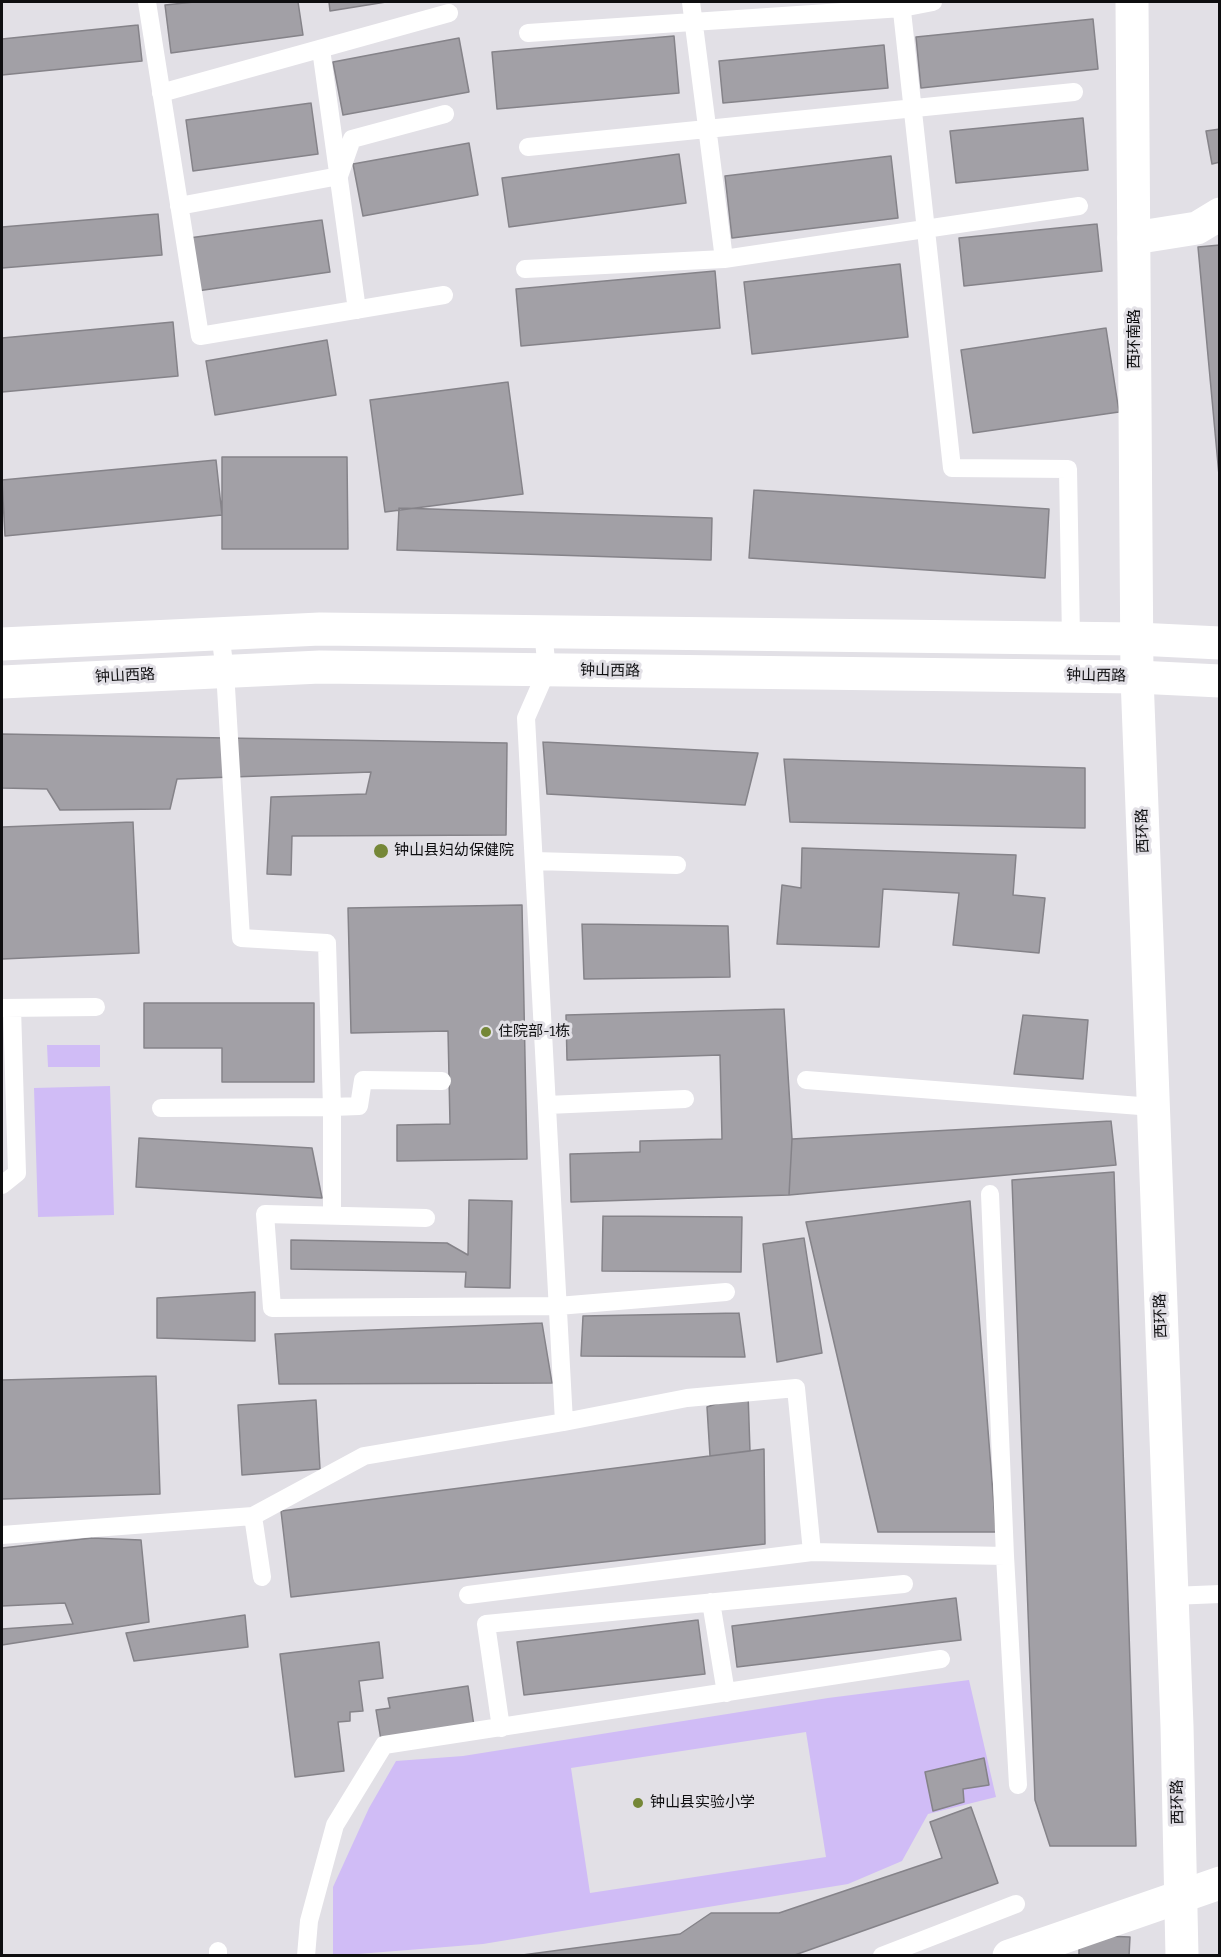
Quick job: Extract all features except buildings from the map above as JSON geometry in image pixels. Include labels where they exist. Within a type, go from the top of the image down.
[{"type":"main road","name":"西环南路","points":[[1132,2],[1137,677]]},
{"type":"main road","points":[[1134,238],[1197,228],[1220,214]]},
{"type":"main road","points":[[2,644],[320,629],[1137,639],[1220,643]]},
{"type":"main road","name":"钟山西路","points":[[2,682],[320,667],[1137,677],[1220,681]]},
{"type":"main road","name":"西环路","points":[[1137,677],[1172,1596],[1182,1956]]},
{"type":"main road","points":[[1009,1956],[1220,1883]]},
{"type":"lane","points":[[147,2],[201,336],[444,295]]},
{"type":"lane","points":[[691,2],[724,259]]},
{"type":"lane","points":[[528,33],[933,2]]},
{"type":"lane","points":[[902,5],[952,468],[1068,469],[1071,638]]},
{"type":"lane","points":[[161,93],[449,13]]},
{"type":"lane","points":[[321,49],[357,310]]},
{"type":"lane","points":[[528,147],[1074,92]]},
{"type":"lane","points":[[339,176],[352,139],[445,114]]},
{"type":"lane","points":[[179,206],[339,176]]},
{"type":"lane","points":[[525,269],[724,259],[1079,207]]},
{"type":"lane","points":[[543,632],[547,670],[526,718],[564,1422]]},
{"type":"lane","points":[[220,633],[225,671],[241,938],[327,944],[332,1107],[332,1215]]},
{"type":"lane","points":[[534,861],[677,866]]},
{"type":"lane","points":[[2,1185],[18,1173],[9,1138],[7,1008],[96,1007]]},
{"type":"lane","points":[[161,1108],[359,1106],[363,1080],[442,1081]]},
{"type":"lane","points":[[807,1080],[1153,1107]]},
{"type":"lane","points":[[547,1105],[685,1099]]},
{"type":"lane","points":[[990,1194],[1005,1556],[1018,1785]]},
{"type":"lane","points":[[426,1218],[265,1214],[272,1308],[558,1306],[726,1292]]},
{"type":"lane","points":[[2,1535],[253,1516],[364,1456],[564,1422],[687,1398],[796,1388],[812,1552]]},
{"type":"lane","points":[[253,1516],[262,1577]]},
{"type":"lane","points":[[468,1595],[812,1552],[1005,1556]]},
{"type":"lane","points":[[501,1728],[486,1624],[904,1584]]},
{"type":"lane","points":[[1172,1596],[1220,1594]]},
{"type":"lane","points":[[711,1602],[726,1693]]},
{"type":"lane","points":[[306,1956],[309,1921],[335,1825],[384,1745],[941,1659]]},
{"type":"lane","points":[[882,1956],[1016,1904]]},
{"type":"shaded area","points":[[47,1045],[100,1045],[100,1067],[48,1067]]},
{"type":"shaded area","points":[[110,1086],[114,1215],[38,1217],[34,1088]]},
{"type":"shaded area","points":[[969,1680],[996,1797],[928,1814],[902,1861],[848,1884],[483,1944],[333,1956],[333,1887],[369,1808],[396,1761],[463,1756],[828,1698]],"holes":[[[806,1732],[826,1857],[590,1893],[571,1768]]]},
{"type":"place","name":"钟山县妇幼保健院","points":[[381,851]]},
{"type":"place","name":"住院部-1栋","points":[[486,1032]]},
{"type":"place","name":"钟山县实验小学","points":[[638,1803]]}]
